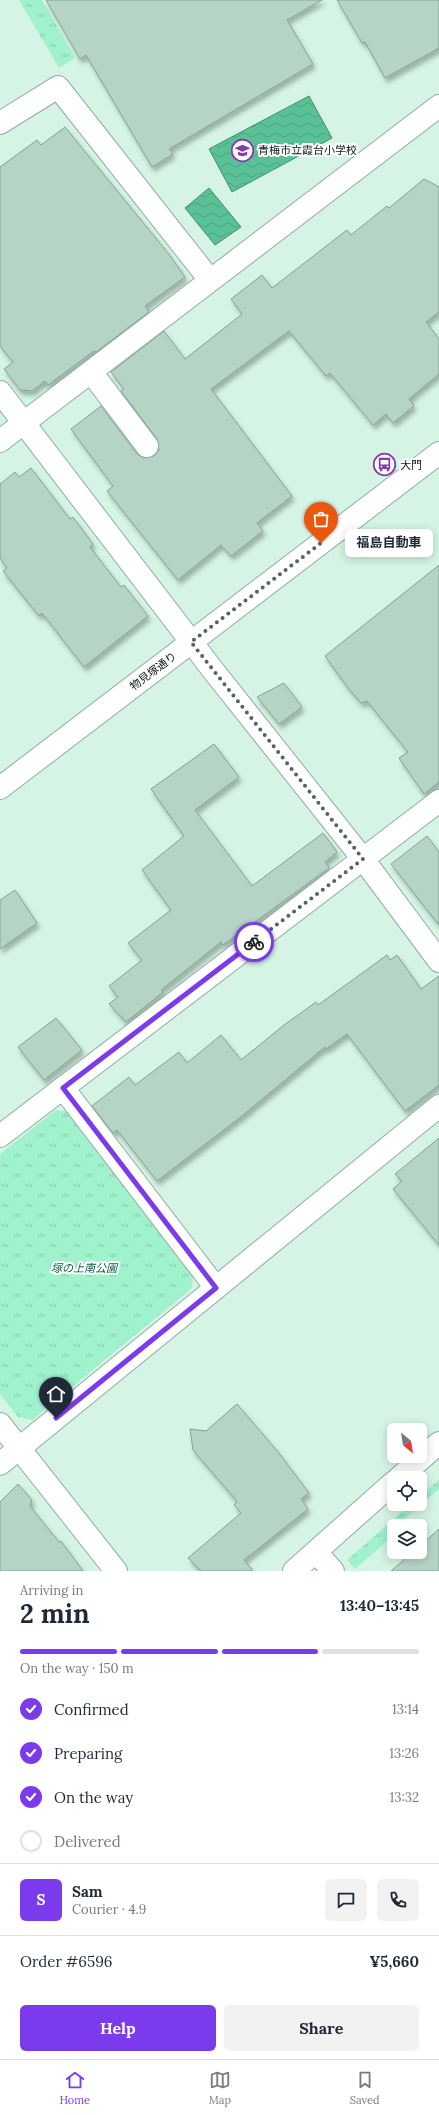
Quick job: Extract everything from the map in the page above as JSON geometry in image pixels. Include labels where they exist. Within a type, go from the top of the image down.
[{"type":"street","points":[[0,123],[58,88],[210,280]]},
{"type":"street","points":[[0,441],[439,106]]},
{"type":"street","points":[[91,372],[147,446]]},
{"type":"street","points":[[0,392],[191,642],[363,859],[439,961]]},
{"type":"street","name":"物見塚通り","points":[[0,788],[439,453]]},
{"type":"street","points":[[0,1136],[439,801]]},
{"type":"street","points":[[63,1088],[216,1288]]},
{"type":"street","points":[[0,1464],[439,1106]]},
{"type":"street","points":[[0,1424],[116,1571]]},
{"type":"street","points":[[408,1471],[438,1447]]},
{"type":"street","points":[[294,1571],[387,1488]]},
{"type":"street","points":[[316,1552],[333,1571]]},
{"type":"green space","points":[[19,0],[42,0],[75,58],[59,68]]},
{"type":"green space","name":"塚の上南公園","points":[[56,1110],[71,1112],[193,1274],[192,1288],[32,1420],[18,1417],[0,1394],[0,1154]]},
{"type":"green space","points":[[439,1479],[439,1489],[427,1500],[427,1490]]},
{"type":"green space","points":[[403,1511],[414,1511],[405,1519],[394,1519]]},
{"type":"green space","points":[[387,1525],[387,1541],[355,1569],[347,1560]]},
{"type":"water","points":[[309,96],[332,138],[232,192],[209,149]]},
{"type":"water","points":[[209,188],[241,227],[215,245],[185,208]]},
{"type":"building","points":[[46,0],[322,0],[287,20],[313,64],[169,149],[173,154],[152,167],[86,55],[80,59]]},
{"type":"building","points":[[337,0],[439,0],[439,48],[385,78],[365,42],[362,43]]},
{"type":"building","points":[[65,127],[168,253],[185,277],[145,306],[149,312],[96,352],[94,351],[48,385],[45,381],[32,391],[20,390],[4,369],[13,362],[0,346],[0,167],[37,140],[41,145]]},
{"type":"building","points":[[424,179],[439,187],[439,312],[426,322],[439,339],[439,374],[409,399],[414,406],[393,423],[386,414],[373,425],[330,373],[326,376],[289,331],[211,389],[292,496],[257,523],[263,531],[231,556],[221,545],[178,580],[107,491],[113,486],[71,429],[101,406],[137,454],[143,458],[154,456],[159,450],[157,439],[121,391],[124,389],[111,372],[164,331],[185,359],[242,314],[231,299],[262,275],[272,288],[347,230],[351,235],[387,206],[389,208]]},
{"type":"building","points":[[31,468],[70,519],[73,517],[93,544],[90,547],[121,587],[124,585],[148,616],[84,667],[42,613],[39,616],[3,571],[7,568],[0,558],[0,484],[15,472],[19,477]]},
{"type":"building","points":[[439,565],[439,782],[424,794],[399,758],[408,752],[367,701],[361,703],[348,688],[325,656]]},
{"type":"building","points":[[284,683],[302,707],[279,724],[257,697]]},
{"type":"building","points":[[214,744],[239,777],[195,810],[252,886],[323,833],[337,852],[325,862],[329,868],[223,945],[221,942],[161,990],[163,992],[126,1022],[109,1004],[118,997],[109,986],[142,960],[128,943],[171,910],[142,870],[184,836],[151,789]]},
{"type":"building","points":[[427,836],[439,852],[439,925],[391,864]]},
{"type":"building","points":[[15,890],[37,923],[0,949],[0,900]]},
{"type":"building","points":[[387,955],[390,960],[397,955],[421,989],[439,976],[439,1085],[405,1111],[347,1034],[326,1049],[325,1047],[242,1116],[157,1181],[117,1130],[113,1133],[92,1106],[129,1077],[135,1085],[179,1052],[187,1063],[221,1035],[241,1060],[284,1025],[316,1002],[318,1005]]},
{"type":"building","points":[[56,1018],[82,1050],[44,1080],[18,1047]]},
{"type":"building","points":[[439,1138],[439,1245],[393,1189],[402,1181],[395,1174]]},
{"type":"building","points":[[237,1404],[279,1453],[309,1493],[301,1499],[308,1509],[244,1560],[253,1571],[201,1571],[188,1558],[241,1513],[234,1505],[237,1502],[235,1499],[193,1450],[190,1429],[206,1431]]},
{"type":"building","points":[[18,1484],[32,1500],[30,1506],[59,1542],[61,1541],[83,1571],[0,1571],[0,1502]]},
{"type":"building","points":[[439,1529],[439,1571],[391,1571],[405,1559],[427,1559],[427,1540]]},
{"type":"way so far","points":[[254,942],[363,859],[191,642],[321,543]]},
{"type":"place","name":"青梅市立霞台小学校","points":[[242,150]]},
{"type":"place","name":"大門","points":[[384,465]]},
{"type":"place","name":"福島自動車","points":[[321,543]]},
{"type":"route","points":[[56,1418],[216,1288],[63,1088],[254,942]]}]
